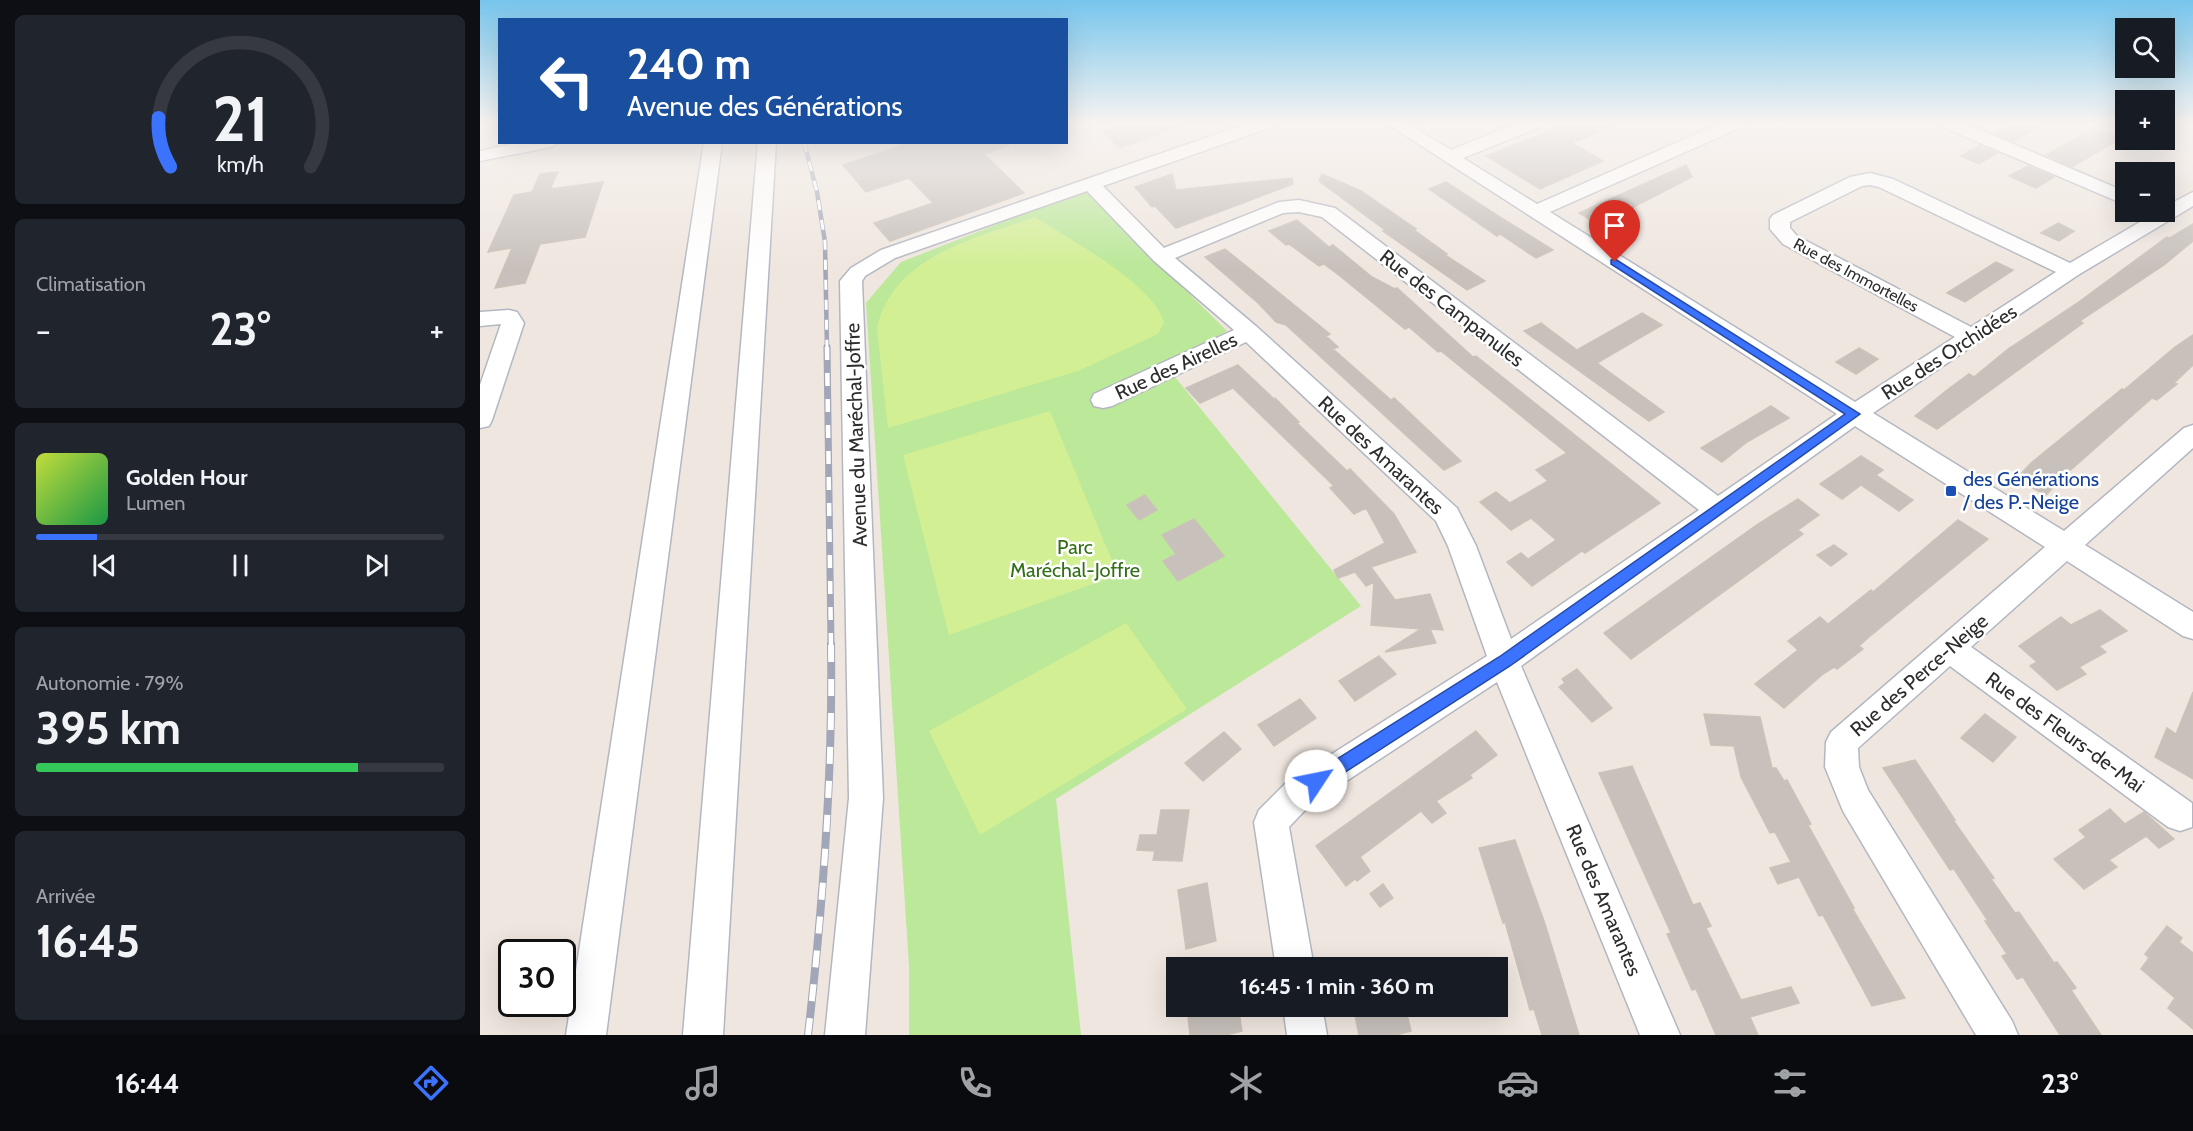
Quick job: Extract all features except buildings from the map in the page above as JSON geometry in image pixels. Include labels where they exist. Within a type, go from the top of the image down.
[{"type":"street","points":[[586,1035],[709,171]]},
{"type":"street","points":[[704,1035],[765,171]]},
{"type":"street","name":"Avenue du Maréchal-Joffre","points":[[845,1035],[866,798],[850,280],[858,272],[888,254],[1124,171]]},
{"type":"street","points":[[1473,171],[2193,627]]},
{"type":"street","points":[[1536,211],[1626,171]]},
{"type":"street","points":[[2061,171],[2115,194]]},
{"type":"street","name":"Rue des Immortelles","points":[[1973,337],[1790,240],[1780,229],[1780,219],[1857,181],[1870,179],[1886,183],[2071,272]]},
{"type":"street","name":"Rue des Amarantes","points":[[1090,183],[1161,257],[1250,332],[1447,515],[1462,546],[1504,661],[1660,1035]]},
{"type":"street","name":"Rue des Orchidées","points":[[2175,206],[2193,198]]},
{"type":"street","name":"Rue des Campanules","points":[[1161,257],[1279,208],[1299,206],[1328,212],[1682,481],[1718,511]]},
{"type":"street","name":"Rue des Orchidées","points":[[1293,957],[1271,822],[1298,794],[1504,661],[1854,414],[2146,222]]},
{"type":"street","points":[[480,319],[509,317],[513,323],[480,420]]},
{"type":"street","name":"Rue des Airelles","points":[[1103,400],[1250,332]]},
{"type":"street","name":"Rue des Perce-Neige","points":[[1998,1035],[1855,800],[1842,767],[1842,742],[2193,434]]},
{"type":"street","name":"Rue des Fleurs-de-Mai","points":[[1950,649],[2180,815]]},
{"type":"street","points":[[1304,1017],[1307,1035]]},
{"type":"green space","name":"Parc Maréchal-Joffre","points":[[1084,190],[1227,331],[1166,366],[1361,606],[1056,799],[1081,1035],[909,1035],[909,966],[866,303],[901,262]]},
{"type":"green space","points":[[1035,217],[1109,264],[1145,294],[1158,309],[1164,323],[1158,334],[1078,371],[888,428],[877,328],[886,303],[900,283],[918,267],[940,253],[963,242]]},
{"type":"green space","points":[[1050,411],[1118,575],[949,635],[903,455]]},
{"type":"green space","points":[[1126,623],[1187,709],[980,835],[929,731]]},
{"type":"railway","points":[[812,171],[825,242],[827,349]]},
{"type":"railway","points":[[827,347],[831,645]]},
{"type":"railway","points":[[808,1035],[826,840],[831,645]]},
{"type":"place","name":"des Générations / des P.-Neige","points":[[1951,491]]},
{"type":"route","points":[[1316,781],[1504,661],[1854,414],[1615,262]]}]
